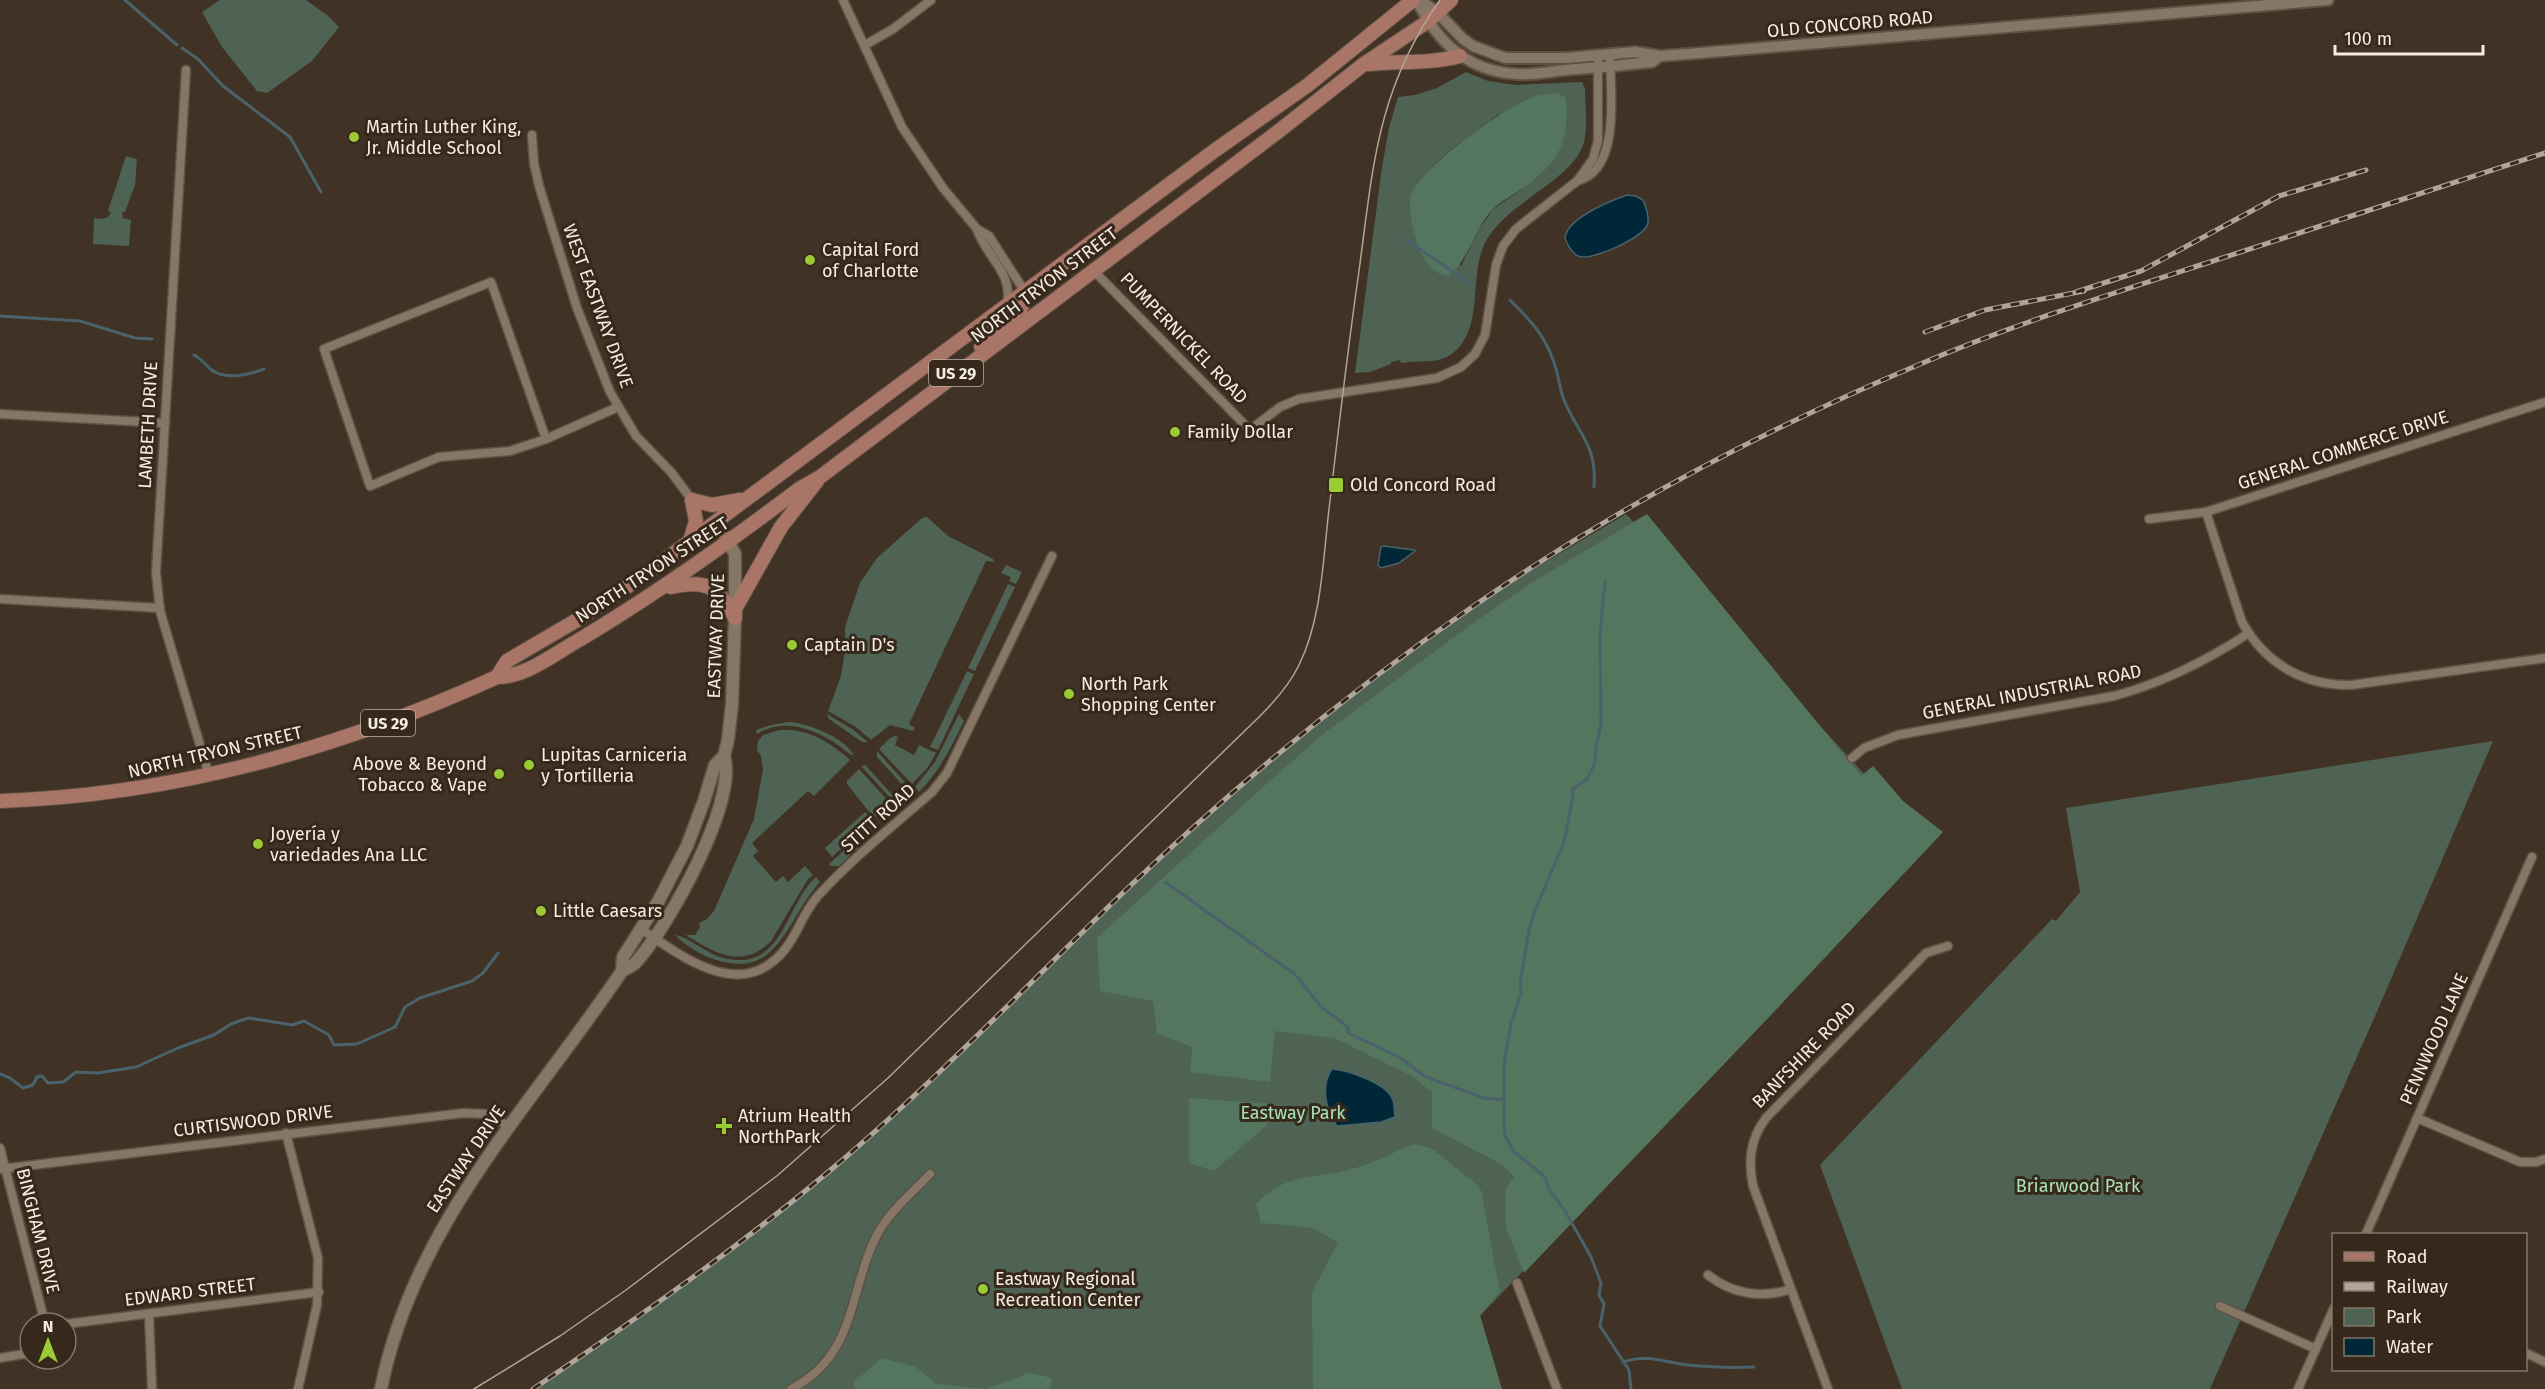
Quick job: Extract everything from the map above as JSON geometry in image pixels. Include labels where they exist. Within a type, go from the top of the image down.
[{"type":"main road","name":"NORTH TRYON STREET","points":[[497,676],[507,661],[618,593],[690,541],[1214,151],[1308,85],[1417,0]]},
{"type":"main road","name":"NORTH TRYON STREET","points":[[0,801],[64,798],[117,792],[209,776],[354,736],[434,705],[497,676],[514,676],[663,589],[799,489],[820,477],[1275,134],[1364,64],[1432,18],[1451,0]]},
{"type":"main road","points":[[1364,64],[1395,61],[1431,62],[1460,56]]},
{"type":"main road","points":[[957,373],[1002,324],[1021,308],[1025,300],[1025,292]]},
{"type":"main road","points":[[663,589],[693,583],[705,585],[722,596],[735,613],[781,527],[820,477]]},
{"type":"main road","points":[[690,541],[696,521],[692,500],[712,506],[745,499]]},
{"type":"main road","name":"EASTWAY DRIVE","points":[[622,971],[623,957],[687,846],[715,765],[724,756],[728,740],[732,704],[736,560],[717,521]]},
{"type":"main road","name":"EASTWAY DRIVE","points":[[381,1389],[395,1337],[424,1264],[451,1211],[508,1126],[622,971],[636,963],[654,938],[692,876],[712,828],[728,768],[724,756]]},
{"type":"street","points":[[843,0],[897,116],[918,154],[977,229],[981,242],[1008,282],[1010,293],[1007,304]]},
{"type":"street","points":[[865,45],[893,29],[931,0]]},
{"type":"street","name":"OLD CONCORD ROAD","points":[[1417,0],[1432,18],[1438,36],[1460,56],[1487,69],[1519,74],[1652,62],[1660,56]]},
{"type":"street","name":"OLD CONCORD ROAD","points":[[1432,18],[1449,27],[1468,43],[1505,58],[1527,60],[1642,52],[1660,56],[2328,0]]},
{"type":"street","points":[[1577,182],[1594,170],[1608,146],[1611,123],[1610,54]]},
{"type":"street","points":[[1577,182],[1593,159],[1598,141],[1598,55]]},
{"type":"street","name":"LAMBETH DRIVE","points":[[186,70],[156,567],[160,608],[209,776]]},
{"type":"street","name":"WEST EASTWAY DRIVE","points":[[532,135],[534,164],[540,189],[567,276],[610,392],[636,436],[671,472],[692,500]]},
{"type":"street","name":"PUMPERNICKEL ROAD","points":[[1093,270],[1251,430],[1280,407],[1296,400],[1437,378],[1461,367],[1475,354],[1485,334],[1495,270],[1503,246],[1518,228],[1577,182]]},
{"type":"street","points":[[977,229],[989,236],[1025,292]]},
{"type":"street","points":[[546,439],[491,282],[324,349],[370,486],[439,457],[510,451],[546,439],[618,407]]},
{"type":"street","name":"GENERAL COMMERCE DRIVE","points":[[2149,519],[2206,512],[2545,402]]},
{"type":"street","points":[[0,414],[165,423]]},
{"type":"street","points":[[2206,512],[2242,622],[2263,651],[2284,668],[2308,680],[2334,685],[2545,658]]},
{"type":"street","name":"STITT ROAD","points":[[641,929],[705,969],[723,975],[755,972],[779,956],[816,898],[932,792],[946,773],[1052,556]]},
{"type":"street","points":[[0,599],[160,608]]},
{"type":"street","name":"GENERAL INDUSTRIAL ROAD","points":[[1852,758],[1864,748],[1898,735],[2106,698],[2142,689],[2212,657],[2249,633]]},
{"type":"street","name":"PENNWOOD LANE","points":[[2366,1233],[2532,857]]},
{"type":"street","name":"BANFSHIRE ROAD","points":[[1828,1389],[1753,1186],[1750,1162],[1754,1139],[1766,1118],[1898,980],[1926,953],[1948,946]]},
{"type":"street","name":"CURTISWOOD DRIVE","points":[[3,1168],[464,1113],[486,1114],[508,1126]]},
{"type":"street","points":[[2416,1118],[2520,1162],[2536,1162],[2545,1159]]},
{"type":"street","points":[[286,1133],[316,1241],[319,1292],[298,1389]]},
{"type":"street","name":"BINGHAM DRIVE","points":[[0,1148],[3,1168],[42,1311]]},
{"type":"street","points":[[790,1389],[822,1366],[838,1345],[852,1312],[878,1232],[930,1174]]},
{"type":"street","points":[[1708,1275],[1721,1285],[1751,1294],[1762,1295],[1791,1289]]},
{"type":"street","points":[[1516,1283],[1557,1389]]},
{"type":"street","name":"EDWARD STREET","points":[[78,1323],[319,1292]]},
{"type":"street","points":[[2220,1306],[2316,1349]]},
{"type":"street","points":[[2298,1389],[2332,1313]]},
{"type":"street","points":[[150,1314],[152,1389]]},
{"type":"street","points":[[2527,1353],[2545,1362]]},
{"type":"street","points":[[0,1358],[18,1355]]},
{"type":"green space","points":[[220,0],[306,0],[339,27],[312,61],[267,93],[257,91],[222,47],[202,12]]},
{"type":"green space","points":[[1466,72],[1488,81],[1515,85],[1582,82],[1585,88],[1586,115],[1584,142],[1567,169],[1507,216],[1484,245],[1477,270],[1471,323],[1460,346],[1440,360],[1401,363],[1400,360],[1370,372],[1355,373],[1389,128],[1398,97],[1415,95],[1437,88]],"holes":[[[1499,114],[1521,190],[1494,208],[1479,229],[1461,266],[1411,197],[1418,184],[1438,161]]]},
{"type":"green space","points":[[1558,93],[1566,98],[1566,128],[1559,151],[1544,171],[1500,203],[1487,216],[1456,269],[1448,276],[1438,273],[1422,256],[1412,221],[1411,196],[1418,184],[1448,153],[1488,122],[1526,100],[1539,95]]},
{"type":"green space","points":[[126,156],[137,159],[135,185],[125,212],[122,212],[123,218],[131,220],[129,246],[93,244],[94,218],[104,218],[110,215],[111,212],[108,211]]},
{"type":"green space","name":"Eastway Park","points":[[1626,514],[1930,846],[1410,1389],[534,1389],[629,1326],[721,1258],[810,1186],[935,1075],[1155,862],[1302,735],[1377,677],[1494,594]]},
{"type":"green space","points":[[1647,514],[1861,776],[1873,766],[1903,801],[1943,832],[1524,1273],[1506,1228],[1505,1191],[1514,1177],[1503,1165],[1432,1128],[1432,1092],[1410,1075],[1334,1038],[1275,1031],[1270,1082],[1190,1072],[1192,1047],[1157,1033],[1153,1001],[1100,991],[1097,938],[1323,734],[1476,621],[1536,580]]},
{"type":"green space","points":[[927,517],[948,536],[993,559],[994,562],[986,561],[909,724],[915,728],[913,731],[890,725],[871,740],[856,727],[828,711],[841,676],[845,651],[845,627],[860,583],[877,558],[922,518]]},
{"type":"green space","points":[[1006,565],[1022,572],[1016,584],[1009,581],[1011,577],[1001,573]]},
{"type":"green space","points":[[1008,584],[1015,587],[975,671],[968,668]]},
{"type":"green space","points":[[967,671],[974,674],[938,750],[930,747]]},
{"type":"green space","points":[[827,714],[868,742],[862,742],[829,719]]},
{"type":"green space","points":[[959,714],[964,721],[939,767],[919,792],[915,787],[935,762]]},
{"type":"green space","points":[[789,722],[806,725],[826,733],[843,743],[854,756],[807,729],[777,727],[757,734],[756,730]]},
{"type":"green space","points":[[779,730],[799,731],[818,738],[850,760],[814,796],[808,791],[752,843],[758,851],[753,856],[776,882],[783,876],[788,882],[805,866],[813,875],[808,879],[771,941],[750,955],[728,956],[707,948],[686,935],[695,935],[700,927],[699,923],[707,919],[714,911],[754,819],[763,769],[761,756],[757,750],[758,741],[763,735]]},
{"type":"green space","points":[[895,736],[898,737],[895,745],[914,755],[919,745],[936,753],[928,767],[912,784],[879,749]]},
{"type":"green space","name":"Briarwood Park","points":[[2493,741],[2379,1007],[2210,1389],[1902,1389],[1820,1165],[2052,919],[2056,921],[2080,892],[2066,808]]},
{"type":"green space","points":[[877,751],[911,789],[908,791],[877,757]]},
{"type":"green space","points":[[865,765],[898,801],[895,803],[861,766]]},
{"type":"green space","points":[[859,769],[890,803],[874,818],[847,784],[847,781]]},
{"type":"green space","points":[[865,812],[872,820],[832,857],[825,848]]},
{"type":"green space","points":[[859,837],[861,845],[839,866],[829,864]]},
{"type":"green space","points":[[816,877],[820,882],[781,939],[771,951],[758,960],[743,964],[717,960],[698,952],[675,935],[728,959],[747,959],[761,954],[772,945],[806,889]]},
{"type":"green space","points":[[1189,1098],[1271,1104],[1266,1126],[1214,1171],[1189,1163]]},
{"type":"green space","points":[[1413,1144],[1431,1148],[1481,1190],[1500,1292],[1480,1315],[1502,1389],[1313,1389],[1312,1292],[1338,1243],[1313,1228],[1261,1223],[1256,1204],[1287,1182],[1353,1169]]},
{"type":"green space","points":[[882,1358],[916,1367],[936,1384],[985,1389],[855,1389],[854,1382]]},
{"type":"green space","points":[[1029,1373],[1052,1378],[1050,1389],[987,1389]]},
{"type":"water","points":[[1627,195],[1643,200],[1648,217],[1645,229],[1620,246],[1599,254],[1580,257],[1574,253],[1565,238],[1573,224],[1590,211]]},
{"type":"water","points":[[1381,547],[1415,551],[1399,563],[1381,568],[1378,565]]},
{"type":"water","points":[[1332,1069],[1356,1075],[1382,1087],[1393,1100],[1395,1117],[1381,1122],[1337,1126],[1327,1106],[1325,1090],[1328,1075]]},
{"type":"waterway","points":[[125,0],[177,45]]},
{"type":"waterway","points":[[182,48],[198,59],[223,86],[290,137],[321,192]]},
{"type":"waterway","points":[[1407,240],[1469,283]]},
{"type":"waterway","points":[[1510,300],[1532,323],[1548,348],[1564,400],[1590,450],[1593,460],[1594,487]]},
{"type":"waterway","points":[[0,316],[80,321],[135,338],[152,339]]},
{"type":"waterway","points":[[194,355],[219,374],[245,375],[264,369]]},
{"type":"waterway","points":[[1605,581],[1600,634],[1601,724],[1595,762],[1587,779],[1573,789],[1564,842],[1535,910],[1529,930],[1520,983],[1521,993],[1511,1024],[1504,1064],[1504,1129],[1513,1151],[1545,1177],[1549,1189],[1565,1211],[1591,1257],[1601,1283],[1599,1295],[1604,1304],[1600,1326],[1629,1370],[1631,1389]]},
{"type":"waterway","points":[[1165,882],[1289,969],[1321,1006],[1348,1027],[1348,1033],[1399,1057],[1426,1077],[1484,1098],[1505,1100]]},
{"type":"waterway","points":[[0,1074],[23,1088],[33,1085],[37,1077],[42,1076],[48,1083],[63,1082],[76,1072],[98,1073],[136,1067],[249,1018],[292,1025],[304,1021],[329,1035],[334,1045],[357,1044],[395,1027],[405,1007],[420,998],[472,981],[483,973],[498,953]]},
{"type":"waterway","points":[[1623,1362],[1655,1359],[1696,1366],[1754,1367]]},
{"type":"tram line","points":[[474,1389],[560,1336],[626,1290],[778,1175],[888,1078],[1260,716],[1287,686],[1307,646],[1318,606],[1351,328],[1374,163],[1381,130],[1390,97],[1403,65],[1419,33],[1440,0]]},
{"type":"railway","points":[[533,1389],[686,1282],[797,1198],[872,1134],[947,1065],[1170,848],[1254,774],[1384,670],[1527,570],[1635,504],[1746,444],[1860,390],[1954,350],[2101,297],[2545,153]]},
{"type":"railway","points":[[2076,292],[2141,271],[2279,196],[2366,170]]},
{"type":"railway","points":[[1925,332],[1985,310],[2084,291]]},
{"type":"place","name":"Martin Luther King, Jr. Middle School","points":[[354,137]]},
{"type":"place","name":"Capital Ford of Charlotte","points":[[810,260]]},
{"type":"place","name":"Family Dollar","points":[[1175,432]]},
{"type":"place","name":"Old Concord Road","points":[[1336,485]]},
{"type":"place","name":"Captain D's","points":[[792,645]]},
{"type":"place","name":"North Park Shopping Center","points":[[1069,694]]},
{"type":"place","name":"Lupitas Carniceria y Tortilleria","points":[[529,765]]},
{"type":"place","name":"Above & Beyond Tobacco & Vape","points":[[499,774]]},
{"type":"place","name":"Joyería y variedades Ana LLC","points":[[258,844]]},
{"type":"place","name":"Little Caesars","points":[[541,911]]},
{"type":"place","name":"Atrium Health NorthPark","points":[[724,1126]]},
{"type":"place","name":"Eastway Regional Recreation Center","points":[[983,1289]]}]
